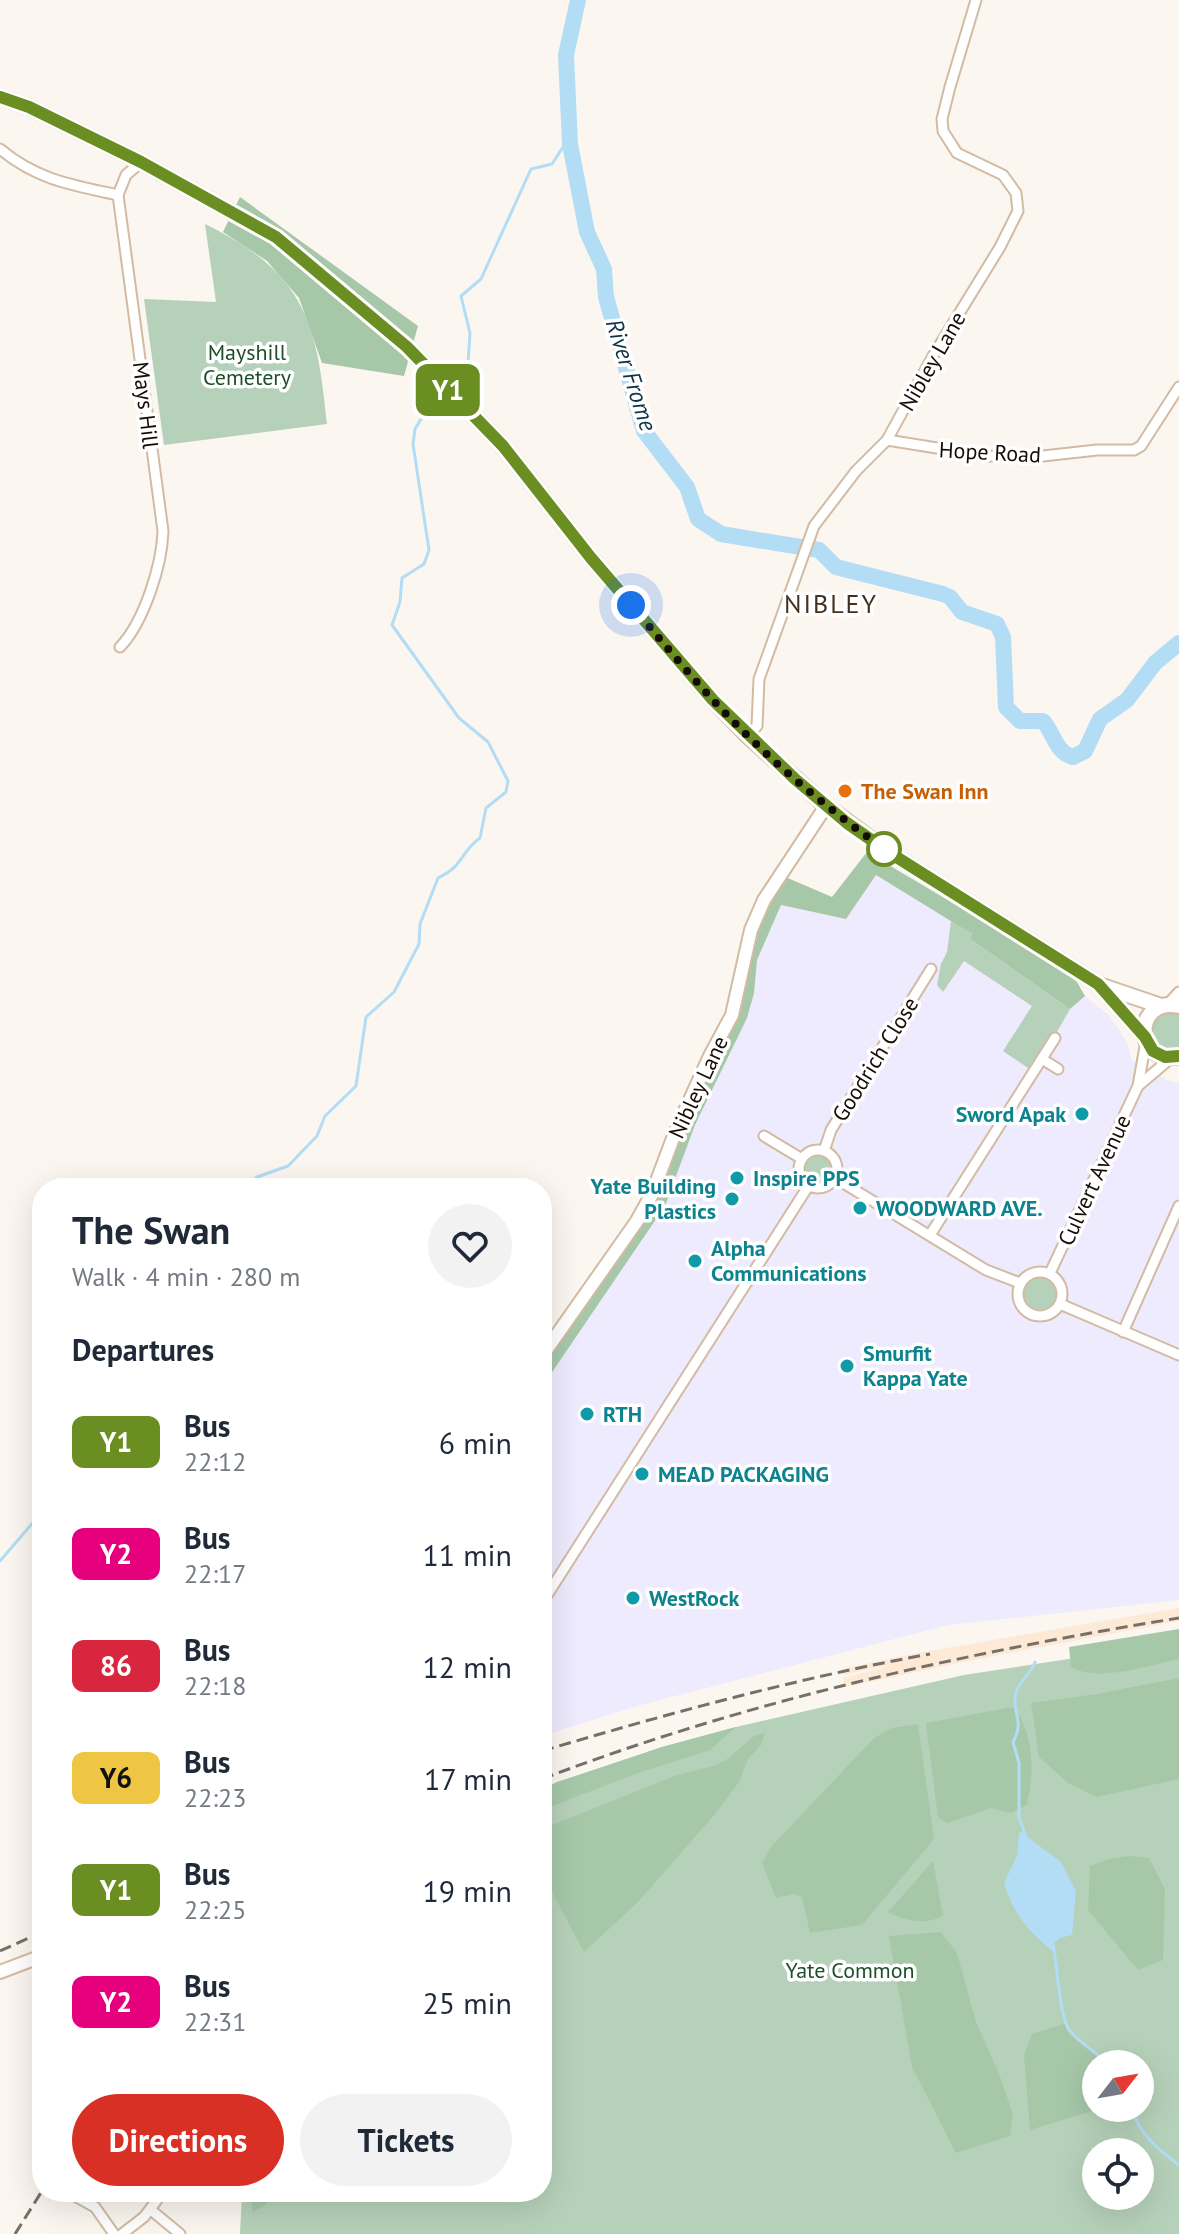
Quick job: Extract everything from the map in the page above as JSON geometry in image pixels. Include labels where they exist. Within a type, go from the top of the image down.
[{"type":"main road","points":[[0,97],[29,107],[141,162],[276,237],[407,347],[503,446],[591,558],[713,700],[826,806],[890,853],[1098,984],[1169,1006]]},
{"type":"main road","points":[[1098,984],[1159,1055],[1176,1057]]},
{"type":"main road","points":[[1145,1039],[1147,1019],[1169,1006]]},
{"type":"street","name":"Nibley Lane","points":[[748,736],[757,726],[759,679],[814,526],[848,481],[887,440],[1018,211],[1016,193],[1003,175],[957,153],[943,131],[942,119],[950,87],[976,0]]},
{"type":"street","points":[[0,149],[33,173],[118,195],[126,175],[141,162]]},
{"type":"street","name":"Mays Hill","points":[[118,195],[163,531],[162,551],[147,598],[130,636],[120,647]]},
{"type":"street","name":"Hope Road","points":[[887,440],[987,456],[1034,457],[1097,450],[1134,450],[1141,446],[1179,387]]},
{"type":"street","name":"Nibley Lane","points":[[552,1342],[637,1221],[652,1194],[675,1133],[732,1015],[751,930],[764,900],[826,806]]},
{"type":"street","name":"Goodrich Close","points":[[824,1151],[831,1130],[931,969]]},
{"type":"street","points":[[1169,1006],[1179,992]]},
{"type":"street","points":[[930,1235],[1055,1038]]},
{"type":"street","name":"Culvert Avenue","points":[[1050,1273],[1138,1086],[1145,1039]]},
{"type":"street","name":"Culvert Avenue","points":[[1138,1086],[1176,1057]]},
{"type":"street","points":[[1042,1059],[1058,1069]]},
{"type":"street","points":[[764,1136],[802,1159]]},
{"type":"street","points":[[824,1151],[837,1165],[835,1178],[820,1188],[809,1185],[799,1171],[802,1159],[809,1152],[824,1151]]},
{"type":"street","points":[[835,1178],[986,1270],[1020,1283]]},
{"type":"street","points":[[552,1587],[809,1185]]},
{"type":"street","points":[[1123,1332],[1179,1206]]},
{"type":"street","points":[[1036,1271],[1050,1273],[1060,1284],[1063,1294],[1060,1304],[1051,1314],[1041,1317],[1031,1315],[1021,1306],[1017,1294],[1020,1283],[1036,1271]]},
{"type":"street","points":[[1060,1304],[1179,1355]]},
{"type":"street","points":[[0,1972],[32,1960]]},
{"type":"street","points":[[86,2202],[95,2207],[114,2234]]},
{"type":"street","points":[[122,2234],[156,2202]]},
{"type":"street","points":[[151,2210],[180,2234]]},
{"type":"shaded area","points":[[876,875],[1082,1000],[1085,996],[1109,1015],[1128,1044],[1131,1059],[1167,1080],[1179,1083],[1179,1600],[948,1625],[637,1706],[552,1733],[552,1372],[665,1206],[695,1125],[754,993],[757,960],[781,905],[846,919]]},
{"type":"shaded area","points":[[1179,1608],[1179,1621],[845,1687],[843,1678],[895,1664],[842,1675],[841,1669],[923,1652]]},
{"type":"green space","points":[[240,197],[418,326],[404,376],[322,363],[299,298],[267,261],[223,232]]},
{"type":"green space","name":"Mayshill Cemetery","points":[[205,224],[264,261],[284,281],[299,303],[318,355],[327,424],[164,445],[144,299],[216,302]]},
{"type":"green space","points":[[867,852],[1043,957],[1077,982],[1085,996],[1070,1009],[970,939],[972,934],[876,875],[846,919],[781,905],[757,960],[754,993],[747,1018],[695,1125],[665,1206],[552,1372],[552,1354],[658,1195],[686,1120],[739,1011],[754,939],[770,893],[783,876],[832,897]]},
{"type":"green space","points":[[951,921],[972,934],[970,939],[1070,1009],[1034,1072],[1003,1051],[1032,1006],[964,961],[943,992],[937,985],[947,952]]},
{"type":"green space","points":[[1171,1011],[1179,1013],[1179,1049],[1169,1050],[1155,1043],[1151,1029],[1154,1021]]},
{"type":"green space","points":[[818,1155],[828,1159],[832,1169],[828,1179],[818,1183],[808,1179],[804,1169],[808,1159]]},
{"type":"green space","points":[[1040,1277],[1053,1282],[1058,1295],[1053,1308],[1040,1313],[1027,1308],[1022,1295],[1027,1282]]},
{"type":"green space","points":[[1179,1629],[1179,1659],[1109,1673],[1071,1667],[1069,1647]]},
{"type":"green space","name":"Yate Common","points":[[1179,1642],[1179,2234],[240,2234],[242,2202],[552,2202],[552,1786],[662,1747],[964,1675]]},
{"type":"green space","points":[[1179,1678],[1179,1779],[1097,1797],[1068,1783],[1039,1757],[1031,1703]]},
{"type":"green space","points":[[1013,1707],[1025,1728],[1031,1754],[1027,1805],[1011,1813],[991,1808],[948,1823],[938,1818],[926,1723]]},
{"type":"green space","points":[[918,1724],[934,1839],[862,1925],[810,1933],[802,1897],[793,1894],[776,1898],[762,1863],[771,1847],[874,1738],[892,1728]]},
{"type":"green space","points":[[736,1727],[710,1750],[638,1773],[552,1806],[552,1784],[662,1747]]},
{"type":"green space","points":[[765,1733],[761,1745],[748,1759],[739,1782],[715,1814],[638,1902],[584,1952],[552,1892],[552,1825],[677,1775],[713,1766],[726,1760],[754,1736]]},
{"type":"green space","points":[[1129,1856],[1149,1858],[1165,1889],[1163,1960],[1138,1970],[1088,1910],[1090,1866]]},
{"type":"green space","points":[[933,1861],[943,1915],[916,1921],[888,1912]]},
{"type":"green space","points":[[941,1932],[957,1953],[976,2022],[1013,2114],[1010,2136],[956,2153],[912,2067],[889,1936]]},
{"type":"green space","points":[[1066,2023],[1070,2031],[1091,2050],[1082,2050],[1082,2114],[1030,2130],[1024,2055],[1032,2034]]},
{"type":"green space","points":[[252,2202],[268,2202],[264,2206],[252,2212]]},
{"type":"water","points":[[1024,1831],[1026,1836],[1061,1862],[1076,1891],[1072,1935],[1060,1938],[1053,1944],[1055,1953],[1024,1922],[1012,1904],[1004,1883],[1017,1856],[1019,1833]]},
{"type":"waterway","name":"River Frome","points":[[578,0],[566,55],[570,144],[587,232],[604,269],[606,297],[644,431],[687,487],[698,519],[721,534],[819,550],[836,567],[943,594],[950,597],[962,612],[997,624],[1003,637],[1006,707],[1020,721],[1043,721],[1058,747],[1073,757],[1085,751],[1100,719],[1127,700],[1155,663],[1179,643]]},
{"type":"waterway","points":[[468,364],[470,333],[461,296],[481,279],[531,169],[552,164],[563,147],[570,144]]},
{"type":"waterway","points":[[256,1178],[288,1166],[317,1136],[325,1116],[356,1086],[366,1017],[394,992],[419,944],[420,924],[438,878],[453,868],[480,838],[486,808],[506,792],[508,781],[488,742],[459,718],[392,625],[400,602],[402,578],[424,564],[429,550],[413,444],[415,429],[434,398]]},
{"type":"waterway","points":[[0,1561],[32,1524]]},
{"type":"waterway","points":[[1026,1836],[1019,1818],[1019,1763],[1013,1742],[1018,1724],[1015,1697],[1035,1662]]},
{"type":"waterway","points":[[1053,1944],[1066,2024],[1073,2035],[1092,2050]]},
{"type":"waterway","points":[[1138,2122],[1157,2147],[1179,2165]]},
{"type":"railway","points":[[552,1775],[697,1726],[856,1682],[1017,1647],[1179,1618]]},
{"type":"railway","points":[[552,1748],[734,1697],[930,1654]]},
{"type":"railway","points":[[0,1951],[32,1937]]},
{"type":"railway","points":[[15,2234],[35,2202]]},
{"type":"bus line","name":"Y1","points":[[0,97],[29,107],[141,162],[276,237],[407,347],[503,446],[591,558],[713,700],[795,779],[847,823],[890,853],[1098,984],[1145,1037],[1153,1051],[1165,1057],[1179,1056]]},
{"type":"place","name":"The Swan Inn","points":[[845,791]]},
{"type":"place","name":"Sword Apak","points":[[1082,1114]]},
{"type":"place","name":"Inspire PPS","points":[[737,1178]]},
{"type":"place","name":"Yate Building Plastics","points":[[732,1199]]},
{"type":"place","name":"WOODWARD AVE.","points":[[860,1208]]},
{"type":"place","name":"Alpha Communications","points":[[695,1261]]},
{"type":"place","name":"Smurfit Kappa Yate","points":[[847,1366]]},
{"type":"place","name":"RTH","points":[[587,1414]]},
{"type":"place","name":"MEAD PACKAGING","points":[[642,1474]]},
{"type":"place","name":"WestRock","points":[[633,1598]]},
{"type":"district","name":"NIBLEY","points":[[831,604]]},
{"type":"route","points":[[631,605],[748,736],[826,806],[890,853],[884,849]]}]
